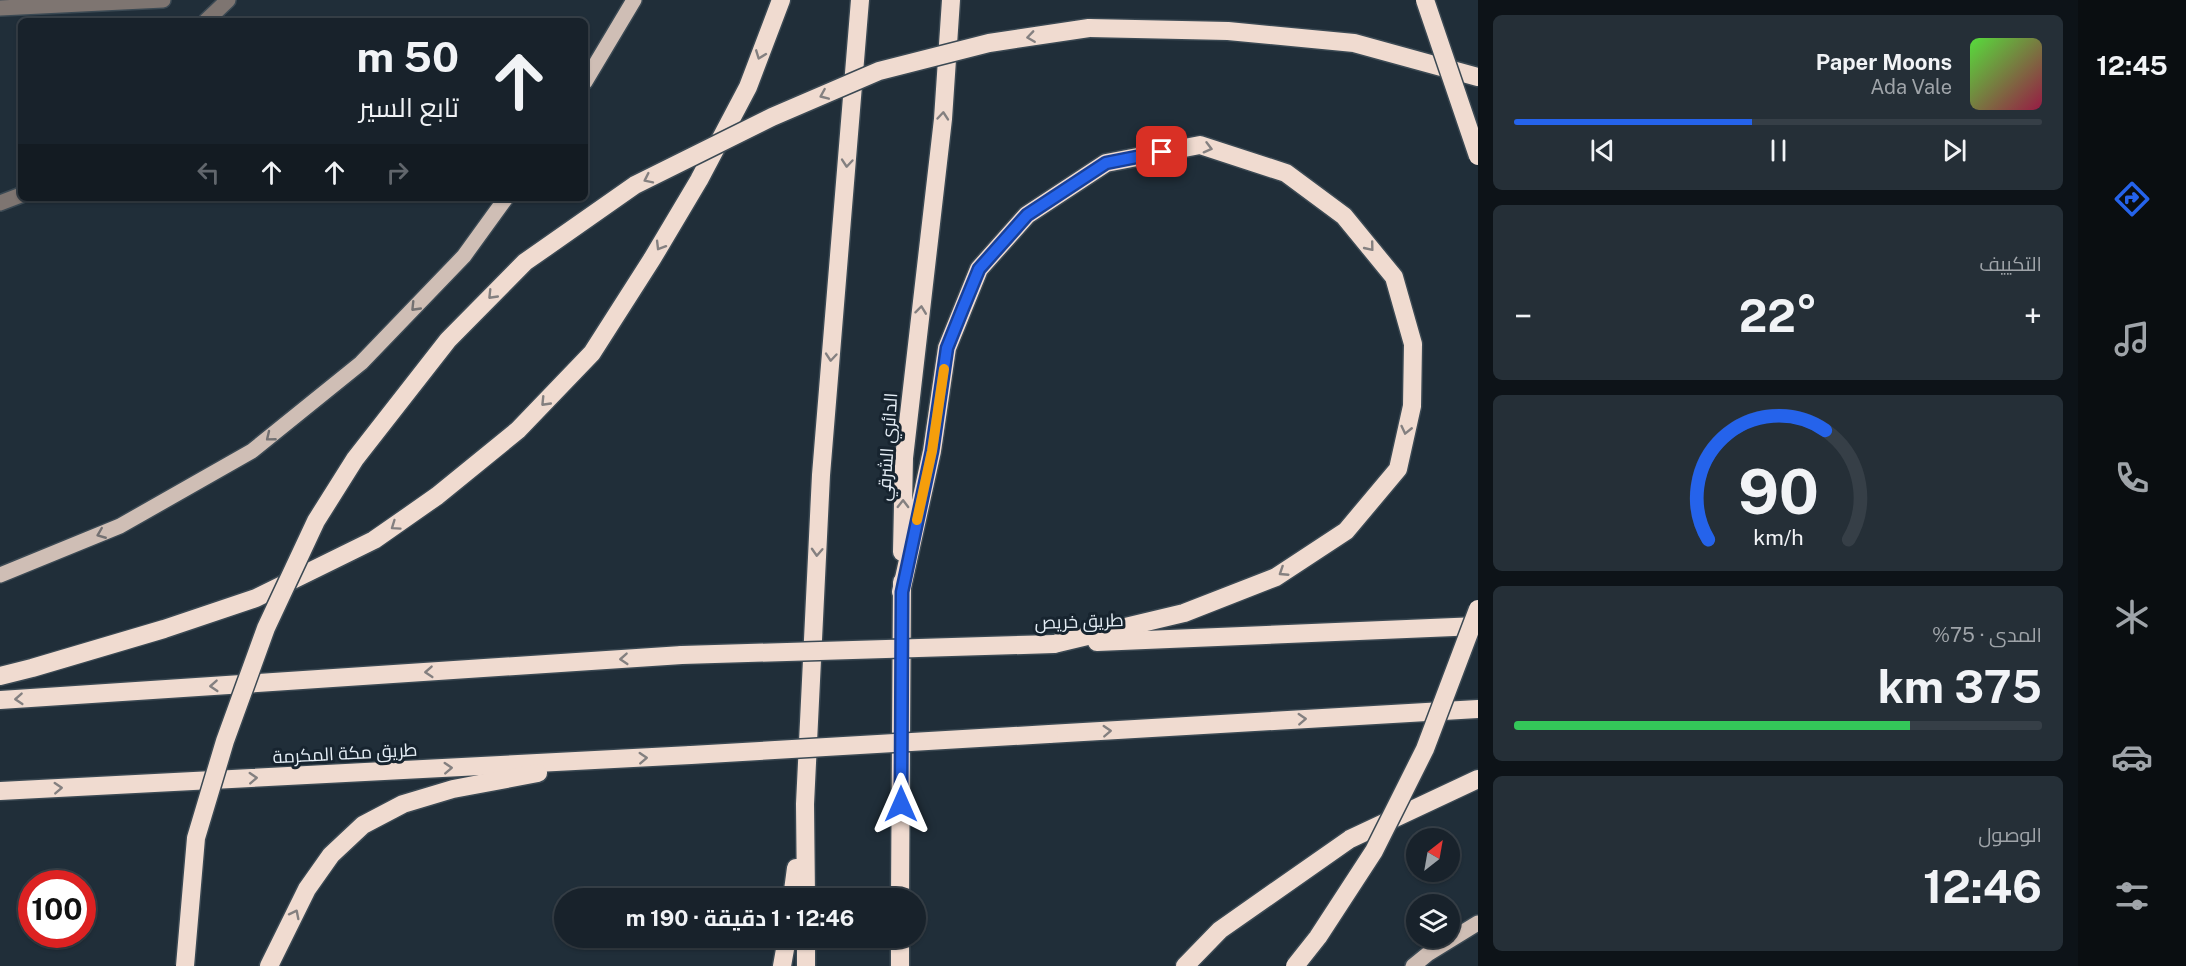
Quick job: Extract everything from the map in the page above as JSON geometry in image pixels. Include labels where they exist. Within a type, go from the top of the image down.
[{"type":"highway","points":[[0,676],[164,629],[256,598],[374,540],[437,496],[518,430],[592,353],[652,259],[699,180],[748,87],[781,0]]},
{"type":"highway","points":[[806,888],[805,804],[821,475],[860,0]]},
{"type":"highway","name":"الدائري الشرقي","points":[[900,888],[904,458],[943,119],[951,0]]},
{"type":"highway","points":[[1425,0],[1478,156]]},
{"type":"highway","points":[[184,966],[196,838],[225,741],[266,628],[316,521],[355,459],[448,340],[525,262],[635,185],[772,117],[879,71],[989,43],[1089,28],[1228,31],[1354,43],[1478,77]]},
{"type":"highway","points":[[902,592],[932,451],[947,348],[979,269],[1027,215],[1106,163],[1200,145],[1286,173],[1344,216],[1394,277],[1413,345],[1412,406],[1398,469],[1346,531],[1276,577],[1184,613],[1053,644]]},
{"type":"highway","points":[[1295,966],[1318,937],[1374,851],[1425,749],[1478,609]]},
{"type":"highway","name":"طريق خريص","points":[[0,700],[682,655],[1053,644],[1478,626]]},
{"type":"highway","name":"طريق مكة المكرمة","points":[[0,791],[612,760],[1478,709]]},
{"type":"highway","points":[[269,966],[307,889],[331,855],[363,825],[403,804],[453,789],[612,760]]},
{"type":"highway","points":[[1185,966],[1220,930],[1350,838],[1478,779]]},
{"type":"highway","points":[[793,888],[805,804]]},
{"type":"highway","points":[[782,966],[785,948]]},
{"type":"highway","points":[[806,948],[806,966]]},
{"type":"highway","points":[[900,948],[900,966]]},
{"type":"main road","points":[[588,77],[634,0]]},
{"type":"main road","points":[[0,575],[120,526],[252,451],[361,363],[464,256],[504,201]]},
{"type":"main road","points":[[1413,966],[1429,953],[1478,923]]},
{"type":"street","points":[[0,8],[163,0]]},
{"type":"street","points":[[209,18],[228,0]]},
{"type":"street","points":[[0,203],[18,196]]},
{"type":"slow traffic","points":[[917,520],[932,451],[944,369]]},
{"type":"route","points":[[901,804],[902,592],[932,451],[947,348],[963,308],[979,269],[1027,215],[1106,163],[1162,152]]}]
